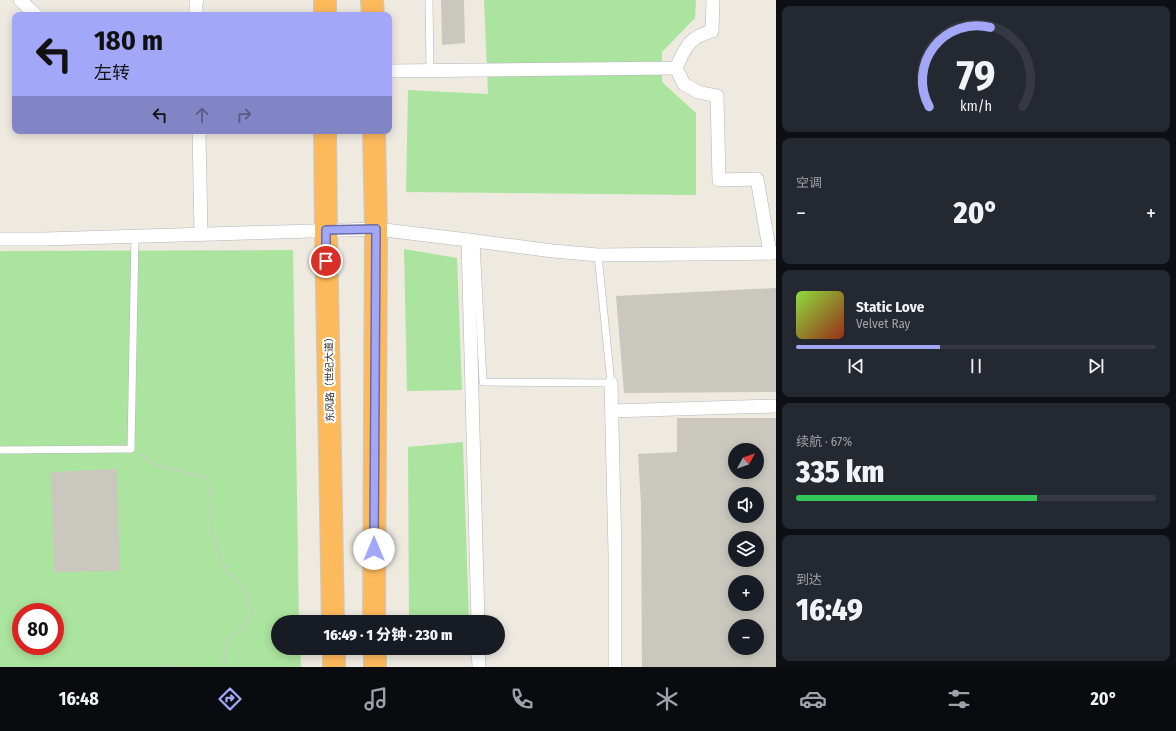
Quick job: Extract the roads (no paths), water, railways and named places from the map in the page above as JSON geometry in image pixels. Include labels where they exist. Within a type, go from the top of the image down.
[{"type":"highway","points":[[325,0],[325,12]]},
{"type":"highway","points":[[372,0],[372,12]]},
{"type":"highway","name":"东风路（世纪大道）","points":[[325,134],[333,615]]},
{"type":"highway","points":[[374,134],[376,229],[374,615]]},
{"type":"highway","points":[[334,655],[334,667]]},
{"type":"highway","points":[[374,655],[375,667]]},
{"type":"street","points":[[20,0],[33,12]]},
{"type":"street","points":[[196,12],[197,0]]},
{"type":"street","points":[[676,68],[686,46],[700,34],[712,31],[713,0]]},
{"type":"street","points":[[392,71],[676,68]]},
{"type":"street","points":[[0,239],[376,229],[553,251],[598,255],[773,253],[757,179],[719,180],[717,96],[698,92],[684,84],[676,68]]},
{"type":"street","points":[[199,134],[201,234]]},
{"type":"street","points":[[472,240],[478,615]]},
{"type":"street","points":[[611,383],[615,553],[615,667]]},
{"type":"street","points":[[612,411],[776,406]]},
{"type":"street","points":[[478,655],[479,667]]},
{"type":"lane","points":[[429,0],[430,71]]},
{"type":"lane","points":[[0,450],[131,449],[135,236]]},
{"type":"lane","points":[[472,240],[483,382],[611,383],[598,255]]}]
